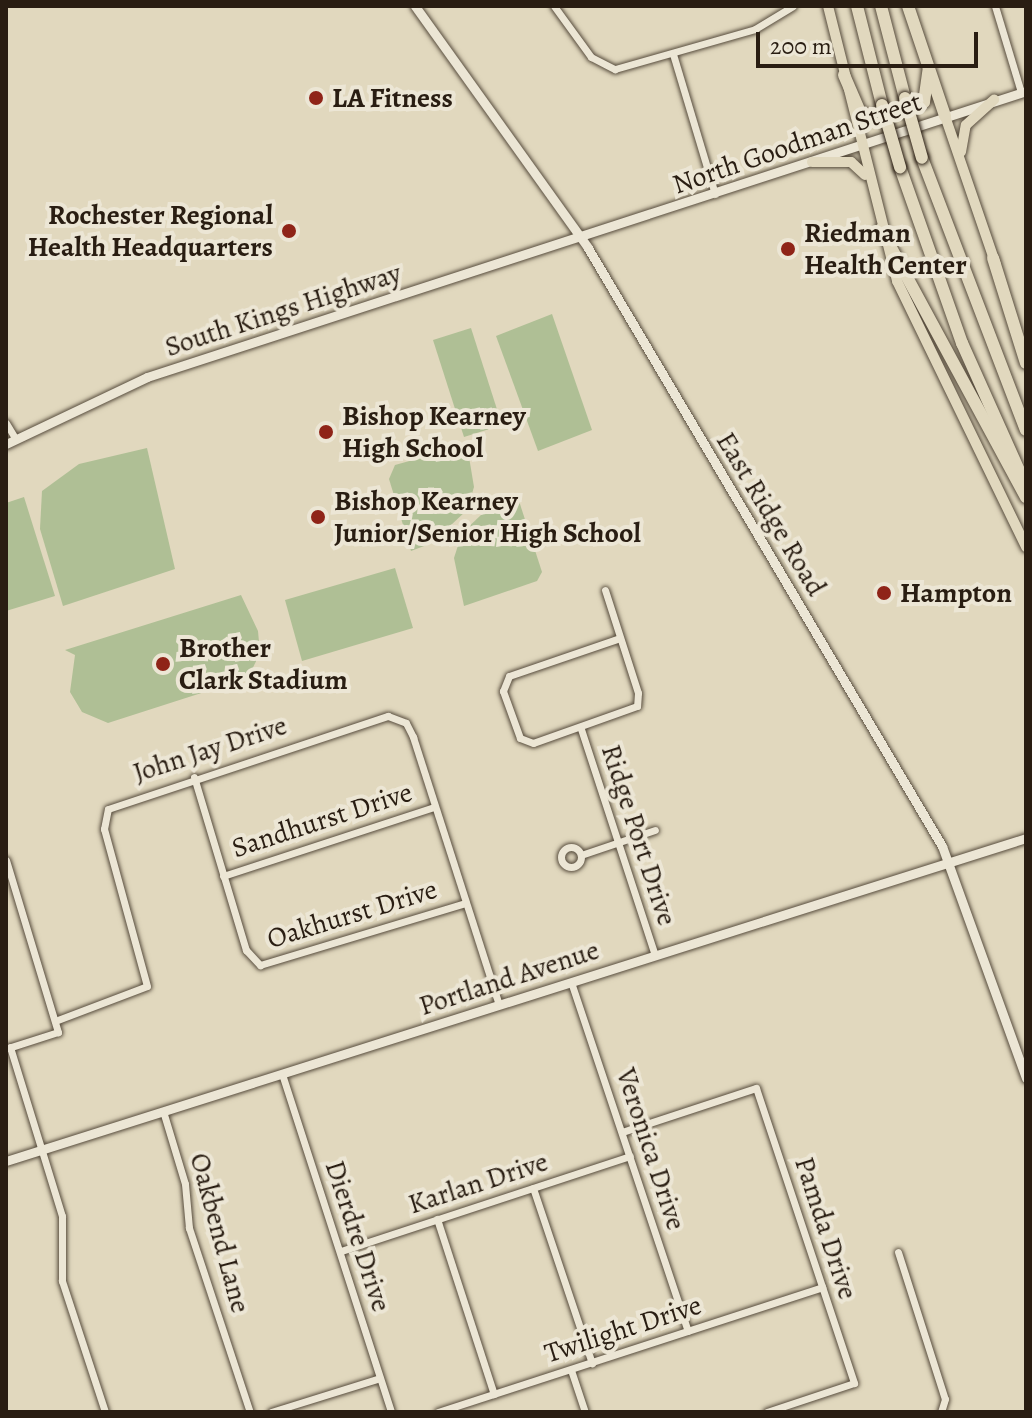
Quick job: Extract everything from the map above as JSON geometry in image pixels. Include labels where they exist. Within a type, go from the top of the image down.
[{"type":"highway","points":[[857,6],[900,167],[962,343],[1026,486]]},
{"type":"highway","points":[[881,6],[922,158],[1026,430]]},
{"type":"highway","points":[[908,6],[945,116]]},
{"type":"highway","points":[[844,75],[861,114],[877,119],[922,104],[929,68]]},
{"type":"highway","points":[[881,229],[1026,497]]},
{"type":"highway","points":[[993,258],[1026,363]]},
{"type":"main road","name":"East Ridge Road","points":[[415,6],[582,238],[949,862],[1026,1078]]},
{"type":"main road","points":[[828,6],[881,229],[918,331],[1026,547]]},
{"type":"main road","name":"North Goodman Street","points":[[582,238],[1024,91]]},
{"type":"main road","points":[[962,165],[963,130],[994,100]]},
{"type":"main road","points":[[945,116],[1026,346]]},
{"type":"main road","points":[[812,162],[853,163],[871,187]]},
{"type":"main road","name":"South Kings Highway","points":[[11,441],[137,380],[582,238]]},
{"type":"main road","name":"Portland Avenue","points":[[6,1161],[1026,838]]},
{"type":"street","points":[[554,6],[583,48],[606,66],[673,54],[774,22],[793,6]]},
{"type":"street","points":[[995,6],[1024,91]]},
{"type":"street","points":[[673,54],[715,194]]},
{"type":"street","points":[[6,423],[11,441]]},
{"type":"street","points":[[605,590],[620,638],[637,706],[581,729],[523,742],[504,682],[620,638]]},
{"type":"street","name":"John Jay Drive","points":[[55,1021],[147,986],[103,820],[113,805],[394,716],[409,729],[499,1005]]},
{"type":"street","name":"Ridge Port Drive","points":[[581,729],[655,955]]},
{"type":"street","name":"Oakhurst Drive","points":[[194,777],[246,950],[268,966],[466,903]]},
{"type":"street","name":"Sandhurst Drive","points":[[223,876],[434,807]]},
{"type":"street","points":[[581,855],[655,830]]},
{"type":"street","points":[[6,860],[58,1032],[8,1048],[63,1223],[62,1281],[105,1412]]},
{"type":"street","name":"Veronica Drive","points":[[571,982],[688,1331]]},
{"type":"street","name":"Dierdre Drive","points":[[282,1074],[391,1412]]},
{"type":"street","name":"Pamda Drive","points":[[622,1132],[756,1088],[854,1383],[801,1401]]},
{"type":"street","name":"Oakbend Lane","points":[[163,1111],[185,1184],[189,1228],[250,1412]]},
{"type":"street","name":"Karlan Drive","points":[[341,1251],[630,1156]]},
{"type":"street","points":[[533,1188],[592,1363]]},
{"type":"street","points":[[437,1219],[494,1394]]},
{"type":"street","points":[[898,1252],[945,1399],[941,1412]]},
{"type":"street","name":"Twilight Drive","points":[[438,1412],[822,1287]]},
{"type":"street","points":[[571,1370],[585,1412]]},
{"type":"street","points":[[271,1412],[380,1378]]},
{"type":"street","points":[[767,1412],[801,1401],[805,1412]]},
{"type":"green space","points":[[552,314],[592,430],[538,451],[496,336]]},
{"type":"green space","points":[[471,328],[502,425],[464,437],[433,340]]},
{"type":"green space","points":[[467,445],[474,487],[467,510],[432,543],[411,551],[389,479],[395,465]]},
{"type":"green space","points":[[147,448],[175,569],[63,606],[40,529],[42,491],[79,464]]},
{"type":"green space","points":[[24,497],[55,596],[6,611],[6,503]]},
{"type":"green space","points":[[519,501],[542,572],[537,581],[464,606],[454,558],[462,533],[481,515]]},
{"type":"green space","points":[[395,568],[413,628],[302,661],[285,600]]},
{"type":"green space","name":"Brother Clark Stadium","points":[[241,595],[258,631],[260,653],[248,678],[108,723],[82,712],[70,692],[75,655],[65,650]]},
{"type":"place","name":"LA Fitness","points":[[316,98]]},
{"type":"place","name":"Rochester Regional Health Headquarters","points":[[289,231]]},
{"type":"place","name":"Riedman Health Center","points":[[788,249]]},
{"type":"place","name":"Bishop Kearney High School","points":[[326,432]]},
{"type":"place","name":"Bishop Kearney Junior/Senior High School","points":[[318,517]]},
{"type":"place","name":"Hampton","points":[[884,593]]},
{"type":"place","name":"Brother Clark Stadium","points":[[163,664]]}]
